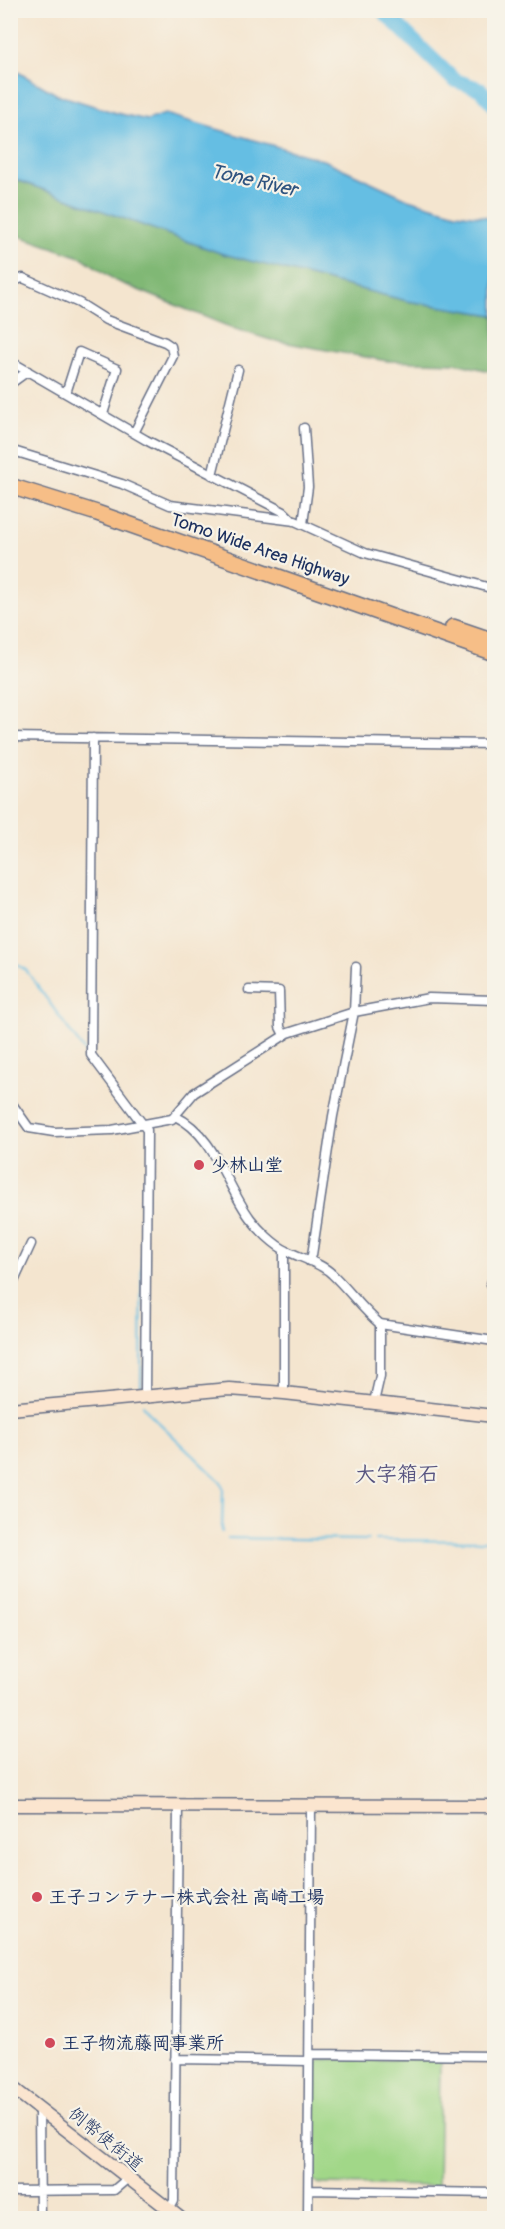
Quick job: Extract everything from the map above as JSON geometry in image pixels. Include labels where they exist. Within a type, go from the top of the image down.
[{"type":"highway","name":"Tomo Wide Area Highway","points":[[10,475],[495,641]]},
{"type":"highway","name":"Tomo Wide Area Highway","points":[[10,486],[184,543],[495,653]]},
{"type":"street","points":[[10,282],[23,278],[79,303],[106,320],[171,346],[172,356],[134,433]]},
{"type":"street","points":[[66,393],[79,352],[117,369],[103,414]]},
{"type":"street","points":[[10,361],[134,433],[284,512],[292,521]]},
{"type":"street","points":[[212,475],[238,370]]},
{"type":"street","points":[[10,384],[28,371]]},
{"type":"street","points":[[303,524],[308,487],[304,428]]},
{"type":"street","points":[[10,450],[122,484],[170,505],[303,524],[330,539],[365,553],[495,589]]},
{"type":"street","points":[[10,737],[495,744]]},
{"type":"street","points":[[93,738],[91,1055],[147,1130],[145,1398]]},
{"type":"street","points":[[309,1261],[312,1255],[333,1116],[354,1012],[356,967]]},
{"type":"street","points":[[249,990],[279,991],[280,1027],[284,1035]]},
{"type":"street","points":[[10,1101],[29,1128],[54,1132],[112,1130],[171,1119],[194,1093],[284,1035],[354,1012],[429,998],[495,1000]]},
{"type":"street","points":[[175,1116],[188,1122],[204,1137],[250,1218],[284,1250],[331,1272],[366,1312],[380,1324],[495,1341]]},
{"type":"street","points":[[10,1290],[32,1244]]},
{"type":"street","points":[[284,1250],[284,1393]]},
{"type":"street","points":[[495,1276],[491,1284],[494,1289],[495,1305]]},
{"type":"street","points":[[374,1402],[380,1376],[380,1324]]},
{"type":"street","points":[[10,1409],[229,1389],[495,1416]]},
{"type":"street","points":[[10,1805],[495,1806]]},
{"type":"street","points":[[169,2210],[174,2201],[178,1806]]},
{"type":"street","points":[[308,2218],[312,1806]]},
{"type":"street","points":[[175,2059],[495,2056]]},
{"type":"street","name":"例幣使街道","points":[[10,2086],[180,2218]]},
{"type":"street","points":[[39,2108],[40,2218]]},
{"type":"street","points":[[10,2191],[114,2190],[127,2179]]},
{"type":"street","points":[[309,2190],[495,2193]]},
{"type":"green space","points":[[11,178],[223,254],[407,301],[494,315],[494,372],[455,363],[387,361],[271,340],[235,329],[116,281],[83,258],[11,233]]},
{"type":"green space","points":[[319,2059],[440,2060],[438,2186],[317,2184],[313,2180],[315,2065]]},
{"type":"water","name":"Tone River","points":[[11,68],[56,94],[116,113],[147,120],[165,114],[326,161],[408,199],[456,213],[494,218],[494,315],[407,301],[223,254],[11,178]]},
{"type":"waterway","points":[[382,10],[454,80],[480,89],[494,105]]},
{"type":"waterway","points":[[10,961],[26,970],[87,1055]]},
{"type":"waterway","points":[[115,1094],[134,1120]]},
{"type":"waterway","points":[[141,1391],[142,1238]]},
{"type":"waterway","points":[[143,1405],[220,1481],[223,1488],[222,1532]]},
{"type":"waterway","points":[[228,1538],[368,1540]]},
{"type":"waterway","points":[[375,1540],[494,1541]]},
{"type":"place","name":"少林山堂","points":[[199,1165]]},
{"type":"place","name":"王子コンテナー株式会社 高崎工場","points":[[37,1897]]},
{"type":"place","name":"王子物流藤岡事業所","points":[[50,2043]]},
{"type":"district","name":"大字箱石","points":[[397,1474]]}]
